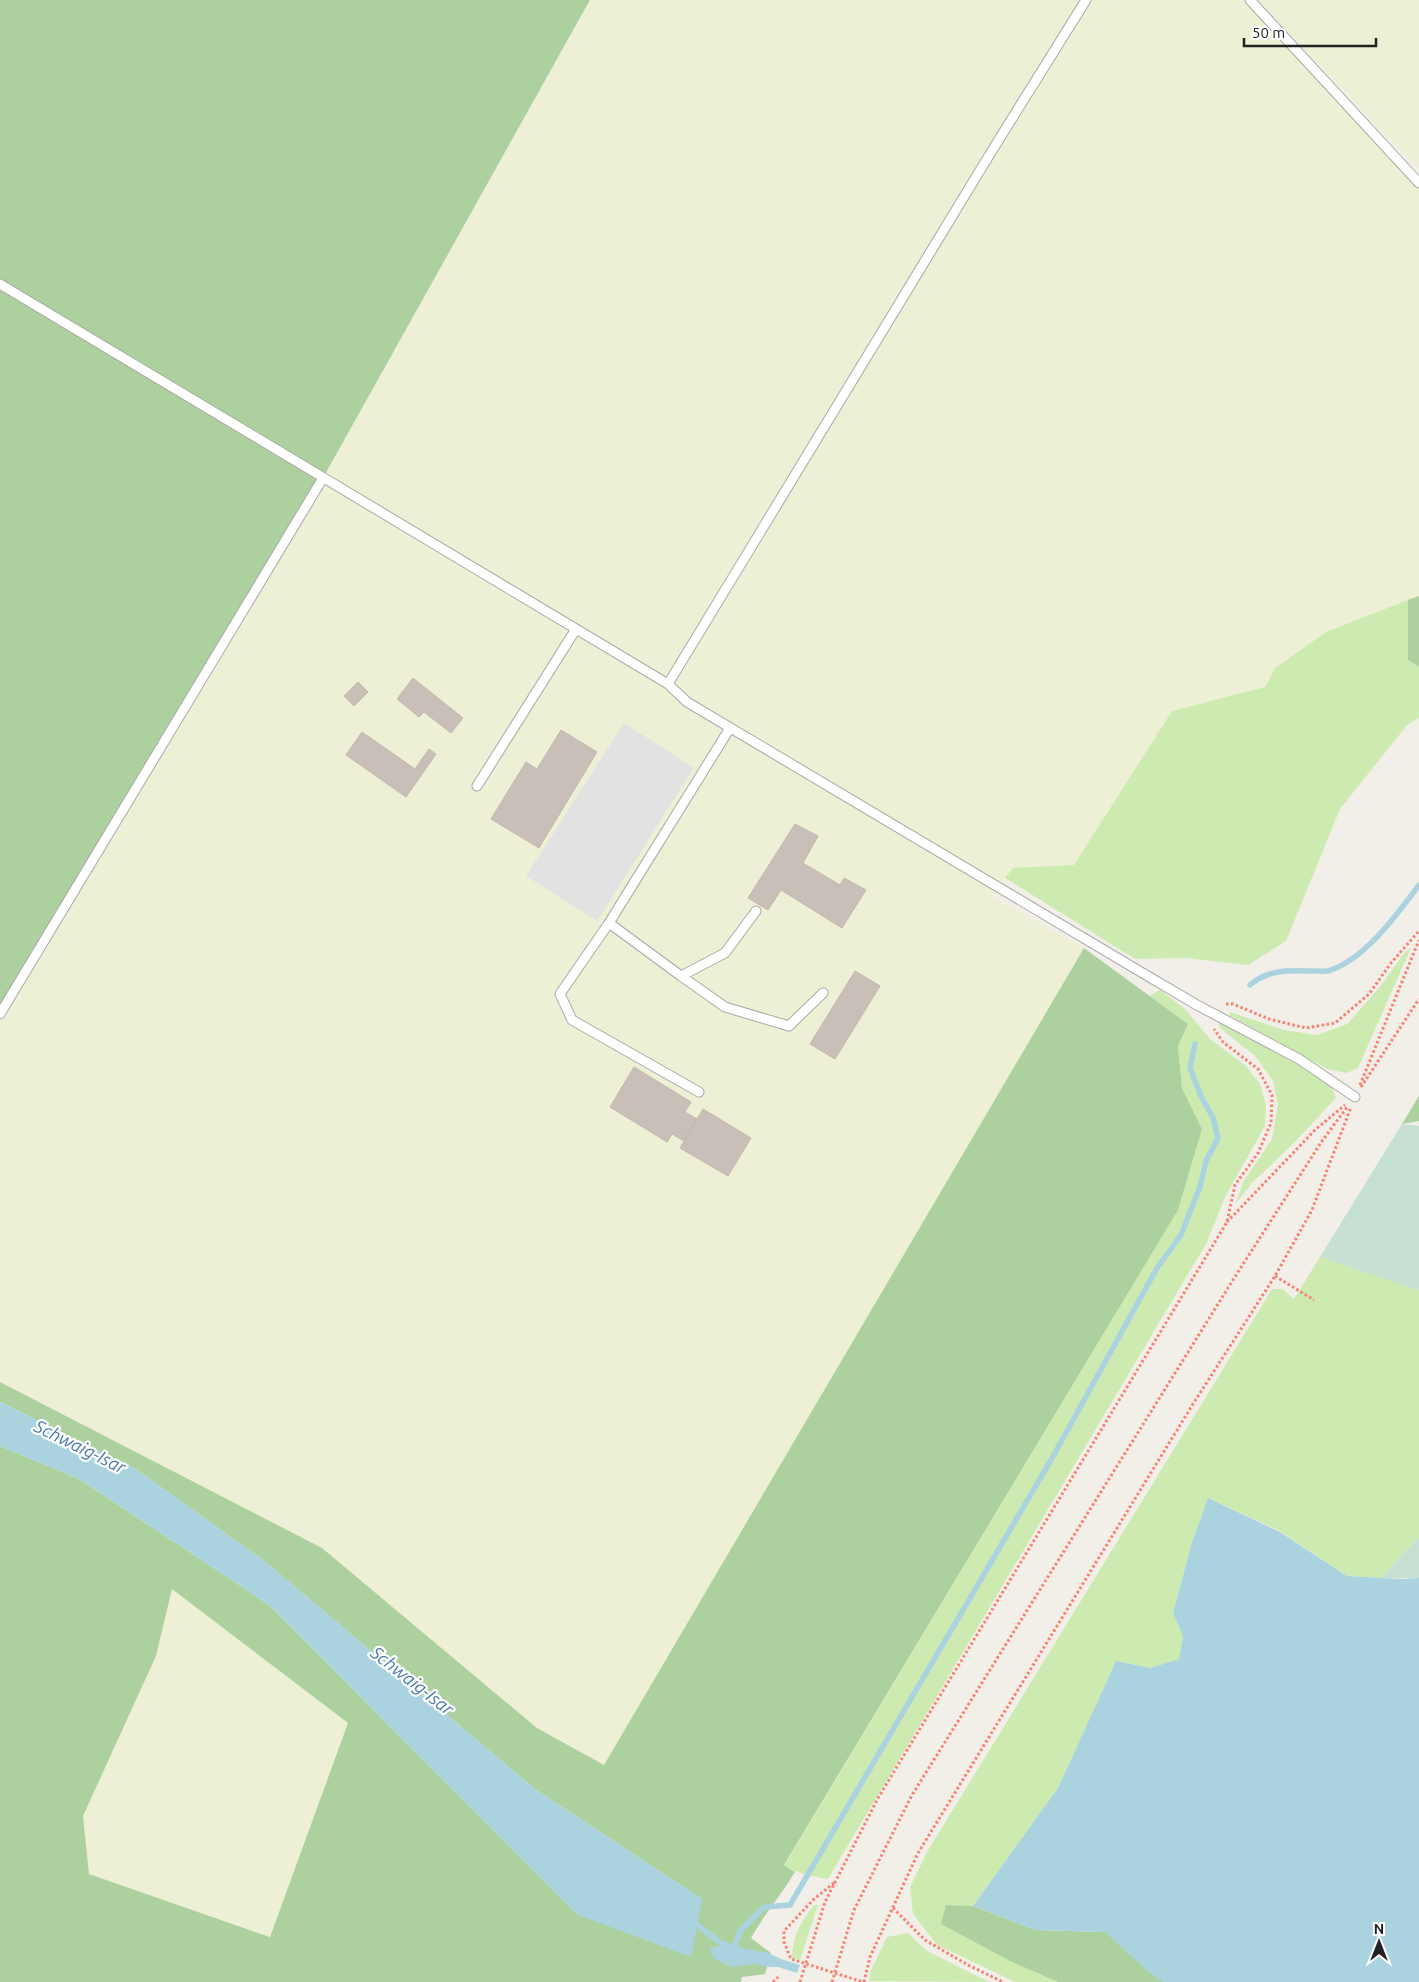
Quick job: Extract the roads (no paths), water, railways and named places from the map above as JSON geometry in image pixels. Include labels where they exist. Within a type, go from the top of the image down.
[{"type":"lane","points":[[668,684],[988,157],[1086,0]]},
{"type":"lane","points":[[1250,0],[1419,183]]},
{"type":"lane","points":[[0,284],[668,684],[687,702],[730,728],[1196,1005],[1299,1059],[1355,1097]]},
{"type":"lane","points":[[0,1014],[323,478]]},
{"type":"lane","points":[[477,786],[576,629]]},
{"type":"lane","points":[[699,1092],[572,1020],[560,994],[609,923],[730,728]]},
{"type":"lane","points":[[680,976],[725,953],[756,911]]},
{"type":"lane","points":[[609,923],[725,1008],[790,1026],[823,993]]},
{"type":"water","points":[[0,1402],[137,1470],[263,1560],[536,1790],[702,1899],[691,1957],[578,1915],[269,1605],[81,1480],[0,1446]]},
{"type":"water","points":[[1208,1498],[1280,1532],[1347,1576],[1419,1578],[1419,1982],[1163,1982],[1144,1968],[1105,1932],[1036,1930],[973,1906],[1058,1788],[1116,1661],[1150,1668],[1179,1659],[1183,1636],[1173,1613],[1192,1542]]},
{"type":"water","points":[[727,1945],[768,1953],[800,1965],[797,1973],[778,1967],[754,1964],[732,1967],[713,1958],[710,1948]]},
{"type":"waterway","points":[[1250,985],[1273,973],[1328,971],[1344,964],[1380,934],[1419,885]]},
{"type":"waterway","points":[[734,1948],[740,1931],[764,1907],[790,1905],[1051,1460],[1157,1268],[1181,1235],[1200,1187],[1206,1161],[1218,1138],[1213,1118],[1201,1096],[1190,1068],[1195,1044]]},
{"type":"waterway","name":"Schwaig-Isar","points":[[692,1921],[721,1943],[732,1947]]}]
